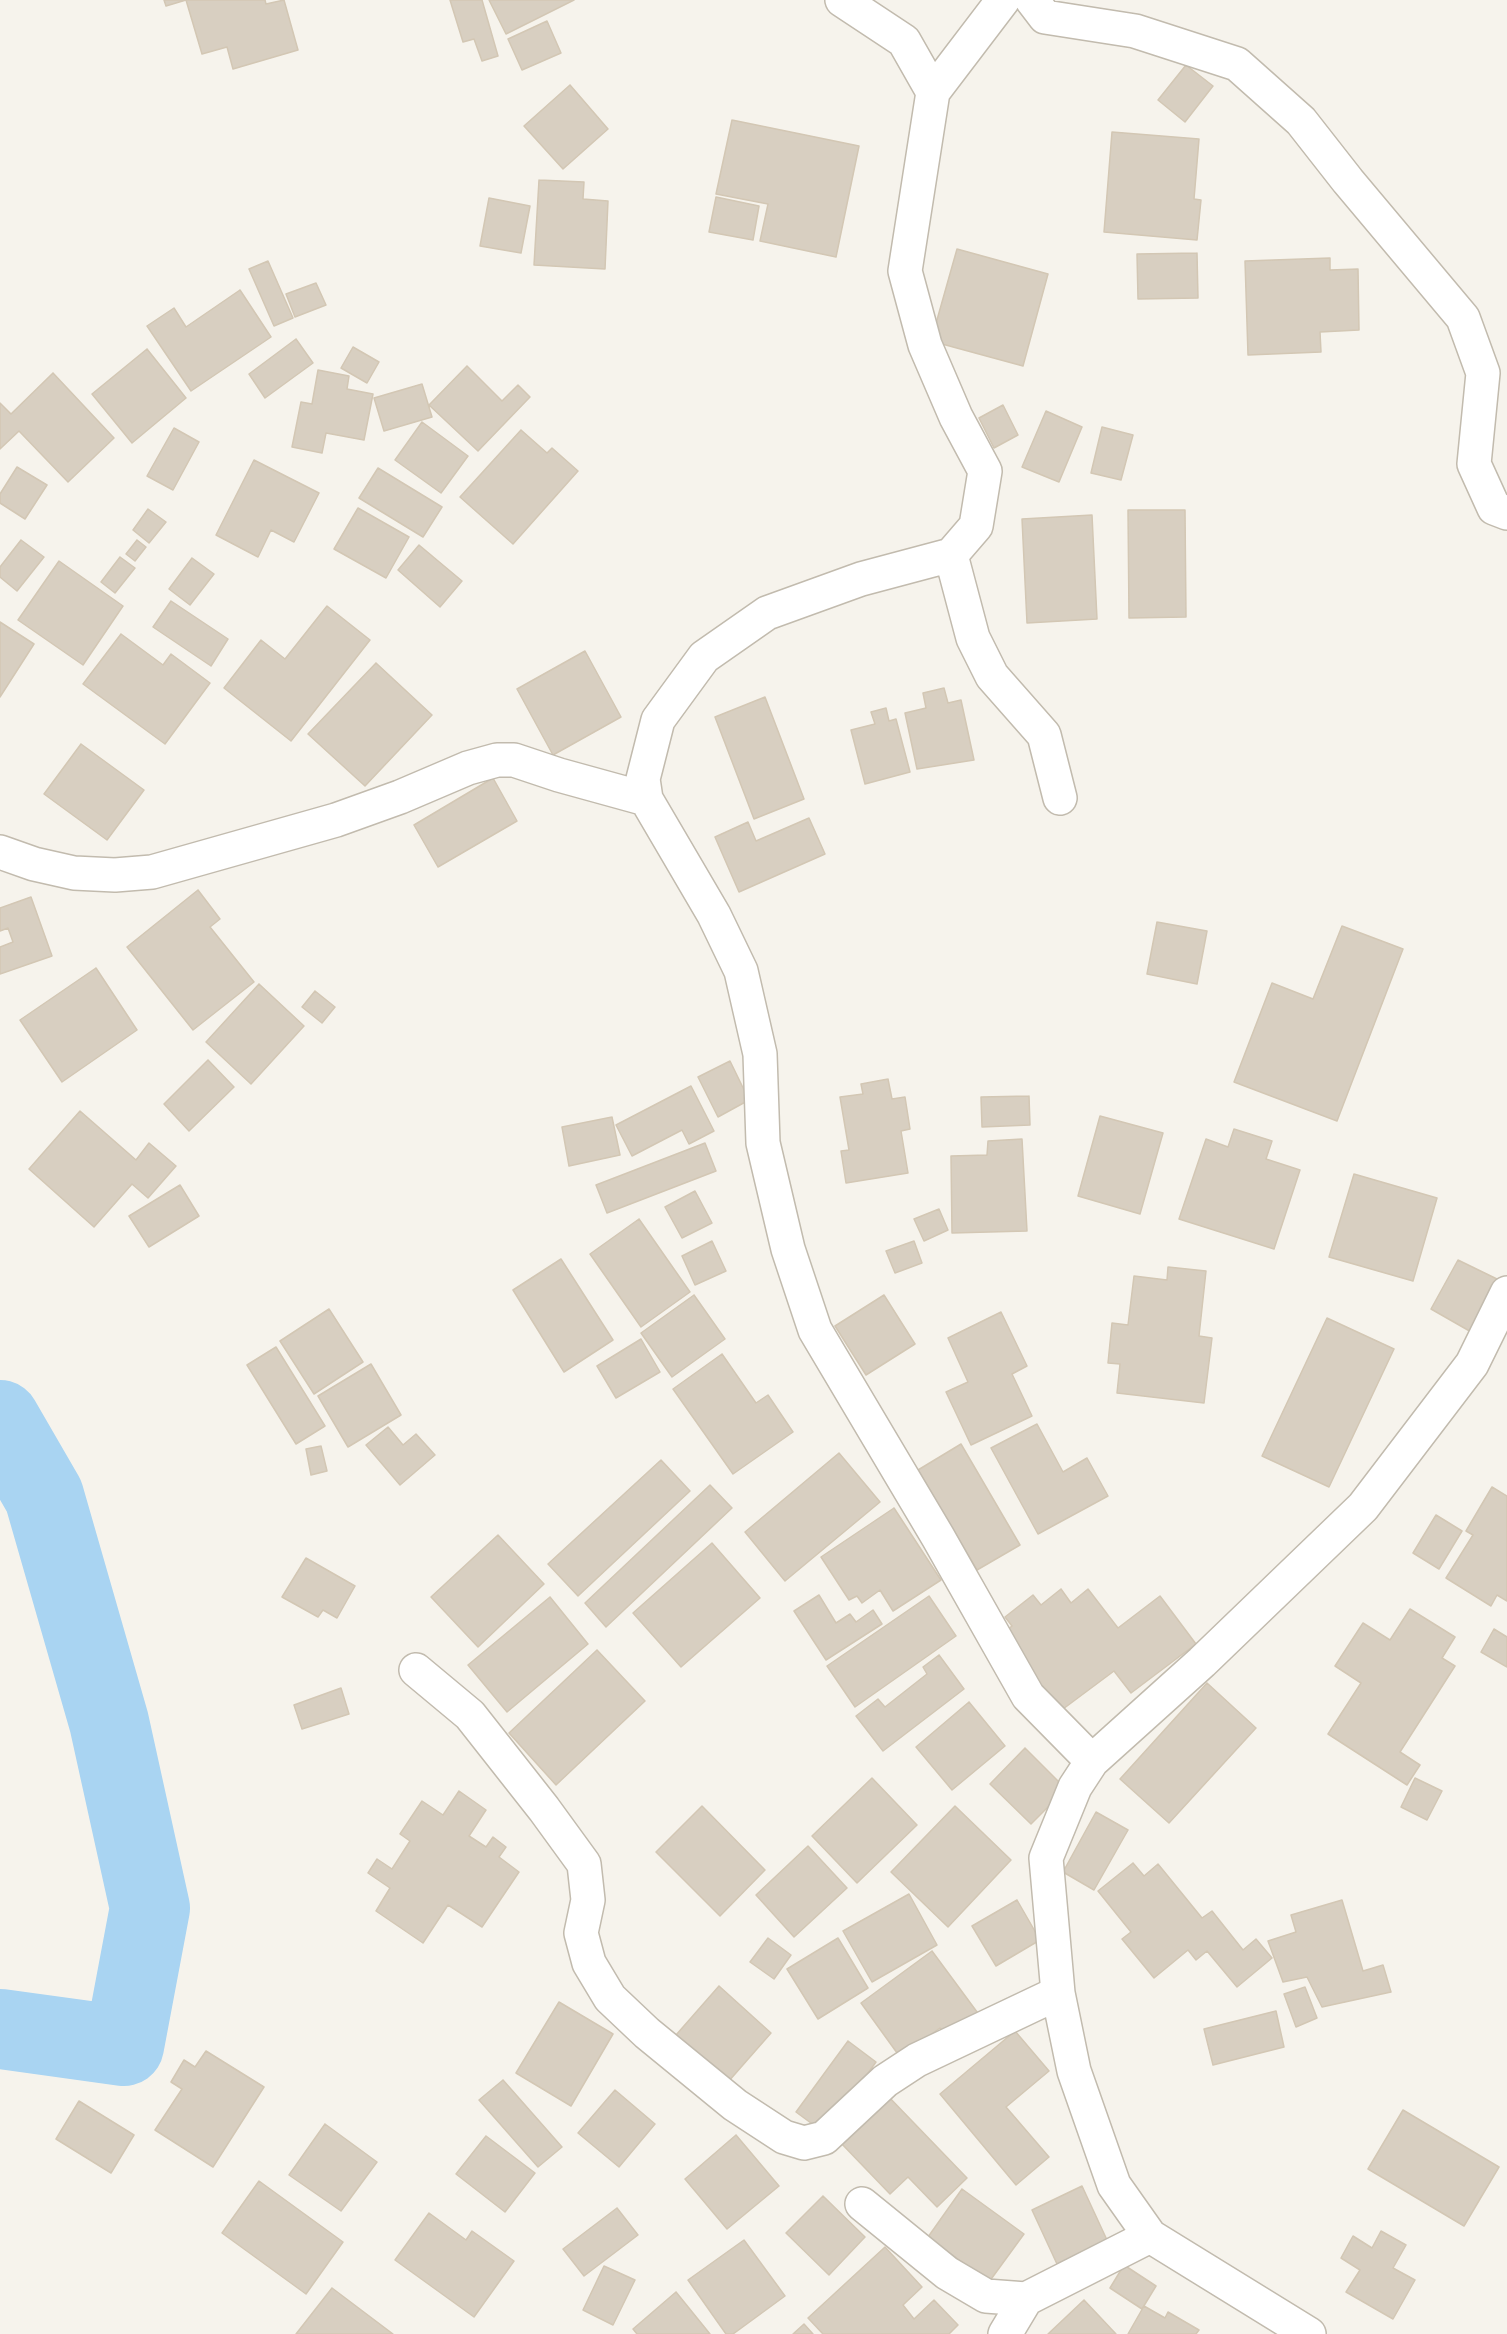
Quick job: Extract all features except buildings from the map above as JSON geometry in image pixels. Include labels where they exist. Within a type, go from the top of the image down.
[{"type":"street","points":[[842,0],[904,41],[933,92]]},
{"type":"street","points":[[1003,0],[933,92],[905,271],[926,345],[956,417],[985,471],[976,526],[951,555],[861,579],[767,613],[704,657],[658,720],[643,778],[646,799],[714,915],[741,971],[760,1054],[763,1143],[788,1249],[815,1330],[938,1537],[1028,1696],[1092,1761]]},
{"type":"street","points":[[1032,0],[1045,17],[1135,31],[1237,64],[1301,121],[1348,181],[1463,318],[1484,374],[1474,464],[1494,508],[1507,513]]},
{"type":"street","points":[[951,555],[973,638],[992,676],[1044,735],[1060,798]]},
{"type":"street","points":[[0,852],[34,864],[74,873],[115,875],[152,872],[336,820],[400,797],[468,768],[497,760],[514,760],[646,799]]},
{"type":"street","points":[[1309,2334],[1150,2236],[1114,2185],[1074,2071],[1058,1993],[1046,1858],[1075,1787],[1092,1761],[1202,1662],[1363,1507],[1472,1364],[1507,1295]]},
{"type":"street","points":[[416,1670],[470,1715],[584,1864],[588,1900],[581,1933],[590,1963],[610,1998],[647,2033],[735,2105],[784,2137],[804,2143],[824,2138],[885,2081],[917,2060],[1058,1993]]},
{"type":"street","points":[[862,2204],[947,2273],[986,2296],[1026,2298],[1150,2236]]},
{"type":"street","points":[[1005,2334],[1026,2298]]},
{"type":"waterway","points":[[0,1420],[44,1496],[109,1722],[150,1908],[124,2046],[0,2029]]}]
